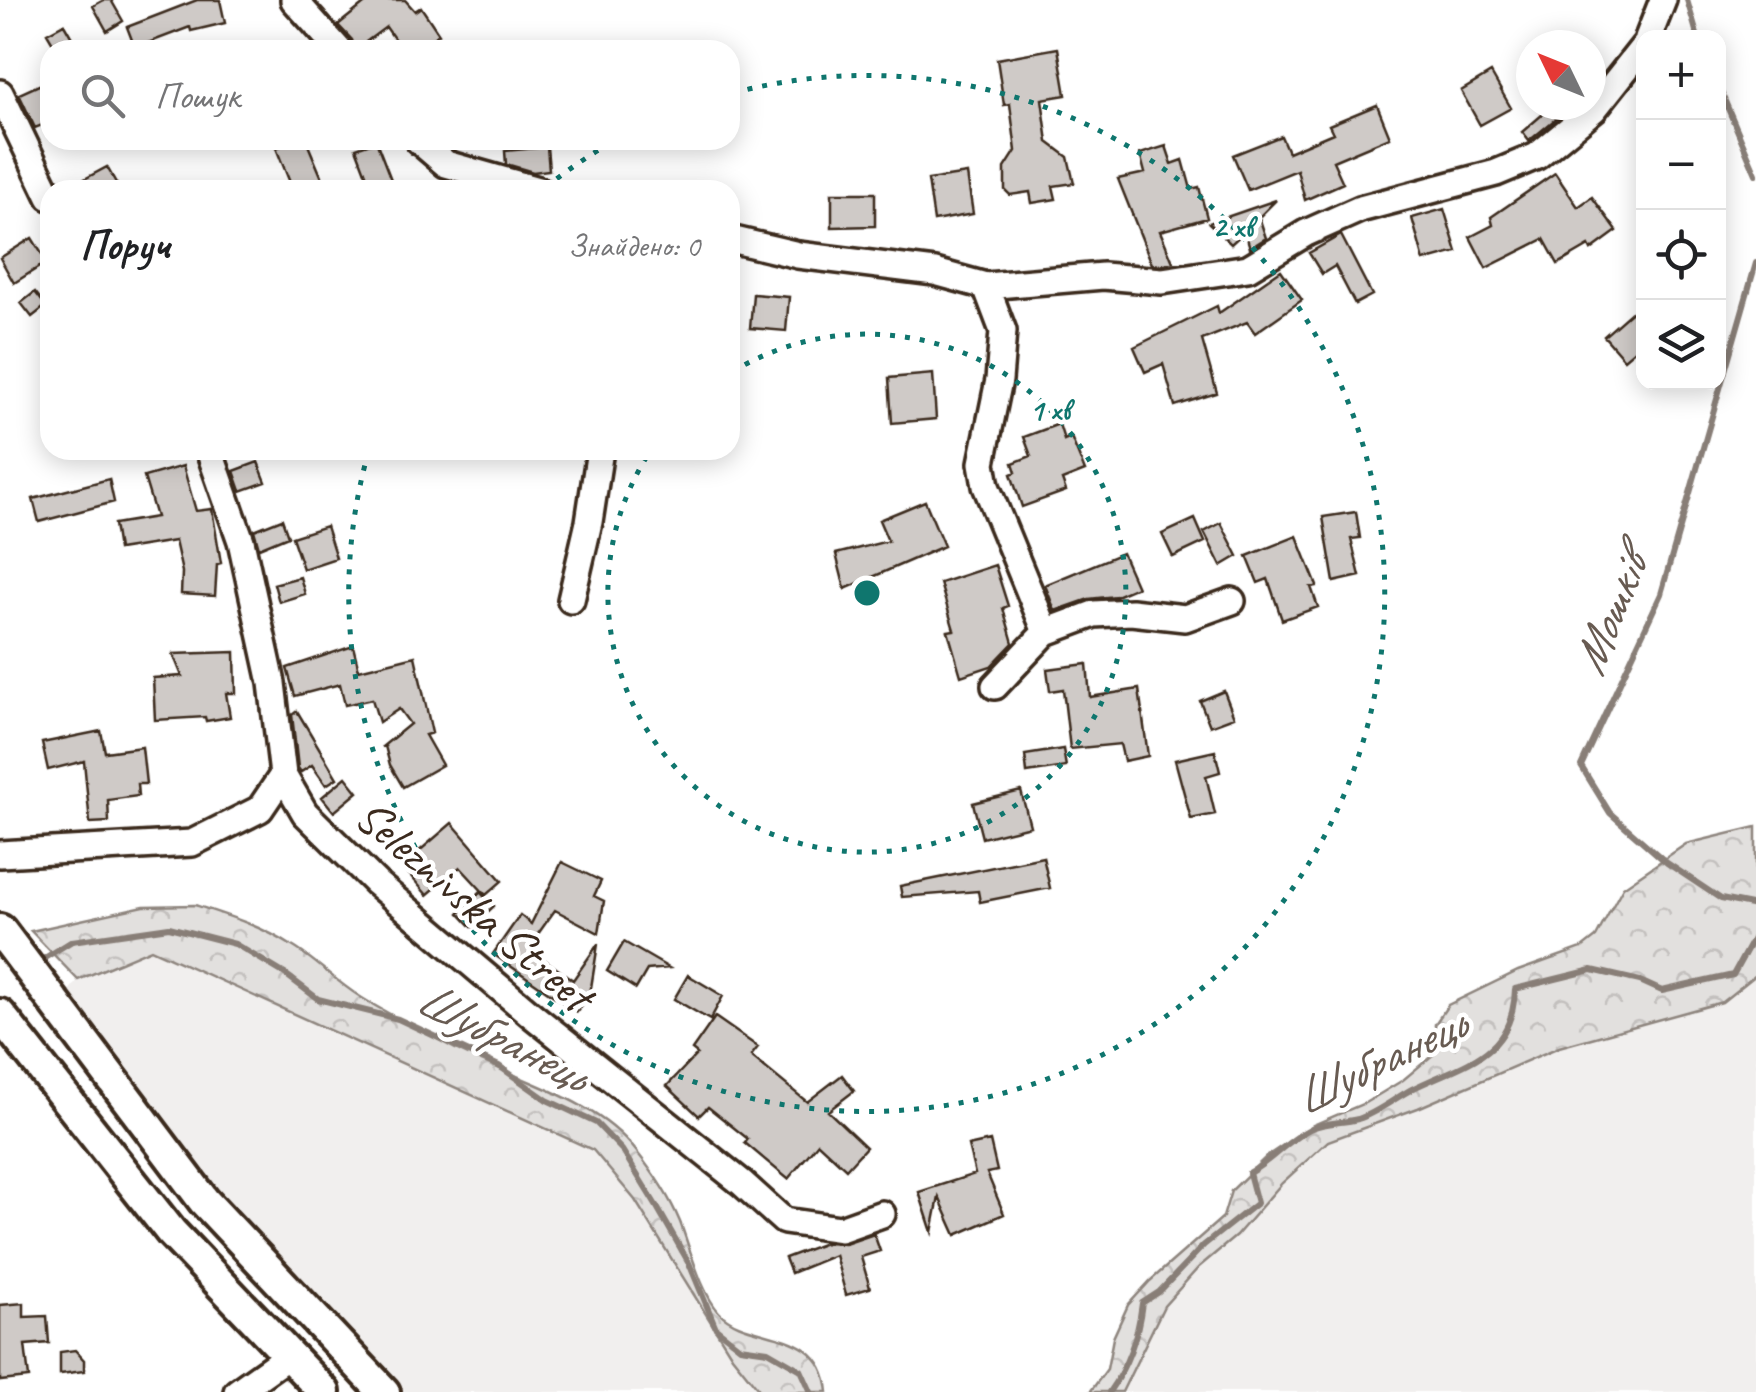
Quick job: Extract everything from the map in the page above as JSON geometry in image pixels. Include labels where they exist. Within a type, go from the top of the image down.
[{"type":"main road","points":[[2,932],[204,1202],[384,1392]]},
{"type":"main road","points":[[6,1023],[171,1232],[324,1392]]},
{"type":"main road","points":[[171,1232],[204,1202]]},
{"type":"street","points":[[294,0],[330,40]]},
{"type":"street","points":[[1651,30],[1662,0]]},
{"type":"street","points":[[740,240],[798,255],[935,272],[986,286],[1103,276],[1162,281],[1248,268],[1306,233],[1360,209],[1496,173],[1537,156],[1594,110],[1636,56]]},
{"type":"street","points":[[0,93],[41,180]]},
{"type":"street","points":[[430,150],[446,164],[503,180]]},
{"type":"street","points":[[986,286],[1003,331],[999,380],[982,462],[986,486],[1046,632]]},
{"type":"street","points":[[0,854],[192,843],[260,809],[283,774],[272,683],[241,541],[213,460]]},
{"type":"street","points":[[571,600],[598,460]]},
{"type":"street","points":[[995,686],[1046,632],[1094,614],[1131,612],[1186,618],[1232,601]]},
{"type":"street","name":"Seleznivska Street","points":[[283,774],[304,813],[376,884],[742,1183],[784,1222],[840,1229],[882,1214]]},
{"type":"street","points":[[237,1392],[289,1355]]},
{"type":"shaded area","points":[[150,949],[593,1150],[635,1200],[732,1356],[761,1392],[372,1392],[49,1014],[78,980]]},
{"type":"shaded area","points":[[1756,975],[1756,1392],[1122,1392],[1164,1306],[1199,1267],[1236,1236],[1282,1183],[1328,1141],[1418,1108],[1559,1047],[1722,1002]]},
{"type":"green space","points":[[1756,827],[1756,975],[1722,1002],[1559,1047],[1418,1108],[1328,1141],[1282,1183],[1236,1236],[1199,1267],[1164,1306],[1122,1392],[1090,1392],[1107,1369],[1113,1338],[1128,1305],[1223,1217],[1231,1191],[1267,1156],[1313,1125],[1365,1103],[1403,1080],[1434,1054],[1435,1024],[1448,1005],[1518,971],[1582,948],[1596,937],[1623,887],[1686,844]]},
{"type":"green space","points":[[195,905],[280,939],[380,1009],[469,1056],[548,1089],[618,1132],[648,1167],[671,1204],[701,1282],[719,1312],[732,1322],[799,1345],[813,1355],[823,1370],[828,1392],[761,1392],[732,1356],[635,1200],[593,1150],[151,949],[78,980],[31,931],[144,906]]},
{"type":"building","points":[[111,0],[123,21],[107,31],[93,6]]},
{"type":"building","points":[[197,0],[220,0],[225,23],[191,31],[190,27],[156,40],[132,40],[127,27]]},
{"type":"building","points":[[369,0],[405,0],[415,11],[421,7],[439,34],[430,40],[395,40],[386,27],[368,40],[352,40],[338,25]]},
{"type":"building","points":[[64,24],[73,40],[51,40],[47,33]]},
{"type":"building","points":[[1058,48],[1066,95],[1042,99],[1048,142],[1068,157],[1074,183],[1053,186],[1056,199],[1032,203],[1030,192],[1010,195],[1005,190],[1005,168],[1016,151],[1010,104],[1004,105],[997,59]]},
{"type":"building","points":[[1491,73],[1511,108],[1480,125],[1461,91]]},
{"type":"building","points":[[40,85],[40,126],[35,128],[19,94]]},
{"type":"building","points":[[1377,105],[1390,137],[1333,161],[1343,183],[1305,200],[1297,170],[1248,190],[1233,155],[1281,136],[1288,152],[1333,133],[1329,125]]},
{"type":"building","points":[[1536,120],[1554,120],[1529,141],[1522,132]]},
{"type":"building","points":[[1166,146],[1172,164],[1183,160],[1191,189],[1199,187],[1207,218],[1160,231],[1173,262],[1161,265],[1152,264],[1118,179],[1145,173],[1140,154]]},
{"type":"building","points":[[277,150],[310,150],[323,180],[289,180]]},
{"type":"building","points":[[357,150],[379,150],[391,180],[368,180]]},
{"type":"building","points":[[547,150],[549,170],[533,172],[506,164],[505,151]]},
{"type":"building","points":[[107,167],[114,180],[83,180]]},
{"type":"building","points":[[1555,173],[1578,207],[1592,197],[1617,231],[1591,250],[1589,246],[1558,264],[1544,239],[1486,268],[1470,237],[1493,225],[1491,217]]},
{"type":"building","points":[[967,174],[973,214],[934,221],[928,180]]},
{"type":"building","points":[[832,193],[875,193],[875,226],[832,227]]},
{"type":"building","points":[[1276,200],[1259,217],[1266,238],[1250,248],[1245,231],[1231,244],[1209,223]]},
{"type":"building","points":[[1444,209],[1457,252],[1424,261],[1412,218]]},
{"type":"building","points":[[1341,235],[1372,295],[1355,304],[1335,266],[1322,274],[1309,253]]},
{"type":"building","points":[[32,238],[40,251],[40,266],[14,283],[0,258]]},
{"type":"building","points":[[1281,270],[1302,300],[1255,333],[1247,322],[1202,340],[1217,393],[1175,406],[1163,364],[1145,372],[1134,347],[1217,306],[1219,313]]},
{"type":"building","points":[[35,292],[40,298],[40,311],[32,317],[21,303]]},
{"type":"building","points":[[753,294],[789,297],[786,331],[750,328]]},
{"type":"building","points":[[1636,308],[1636,349],[1624,359],[1604,336]]},
{"type":"building","points":[[933,374],[936,419],[892,423],[889,378]]},
{"type":"building","points":[[1059,424],[1064,440],[1071,437],[1085,471],[1062,480],[1066,491],[1022,507],[1011,474],[1016,472],[1013,463],[1031,456],[1024,437]]},
{"type":"building","points":[[258,462],[266,482],[241,491],[234,471]]},
{"type":"building","points":[[183,466],[196,511],[212,509],[221,563],[217,564],[215,596],[181,594],[182,572],[175,541],[118,550],[114,524],[156,517],[144,477]]},
{"type":"building","points":[[109,479],[114,502],[39,522],[33,499]]},
{"type":"building","points":[[925,501],[944,546],[845,589],[836,554],[888,541],[879,520]]},
{"type":"building","points":[[1356,512],[1360,538],[1351,539],[1360,576],[1334,582],[1323,517]]},
{"type":"building","points":[[282,519],[288,536],[259,548],[254,530]]},
{"type":"building","points":[[1195,519],[1205,542],[1173,557],[1162,534]]},
{"type":"building","points":[[1221,523],[1238,556],[1221,566],[1204,532]]},
{"type":"building","points":[[326,526],[336,558],[303,569],[292,537]]},
{"type":"building","points":[[1297,536],[1317,586],[1311,587],[1318,607],[1282,620],[1268,579],[1258,583],[1247,556]]},
{"type":"building","points":[[1122,553],[1137,587],[1055,611],[1045,585]]},
{"type":"building","points":[[995,565],[1008,606],[1003,608],[1013,643],[991,666],[961,676],[948,631],[954,630],[940,583]]},
{"type":"building","points":[[300,577],[305,594],[279,602],[274,584]]},
{"type":"building","points":[[353,646],[359,670],[415,656],[432,733],[425,735],[442,765],[403,787],[390,765],[385,746],[382,747],[410,724],[399,709],[379,722],[372,699],[345,705],[340,684],[295,696],[287,668]]},
{"type":"building","points":[[235,652],[236,693],[226,693],[230,717],[206,721],[205,717],[155,720],[153,678],[182,676],[173,654]]},
{"type":"building","points":[[1087,664],[1090,697],[1139,689],[1148,756],[1124,761],[1120,744],[1070,749],[1063,689],[1050,691],[1047,669]]},
{"type":"building","points":[[1224,691],[1234,717],[1210,726],[1200,701]]},
{"type":"building","points":[[297,711],[337,778],[326,785],[312,765],[301,772],[298,768],[292,715]]},
{"type":"building","points":[[101,731],[105,752],[142,747],[146,784],[137,784],[138,796],[108,800],[109,822],[90,823],[84,761],[48,770],[42,743]]},
{"type":"building","points":[[1063,749],[1066,767],[1027,773],[1025,755]]},
{"type":"building","points":[[1215,751],[1220,772],[1206,776],[1215,814],[1191,819],[1175,760]]},
{"type":"building","points":[[346,777],[358,792],[334,812],[322,797]]},
{"type":"building","points":[[1021,791],[1030,826],[982,838],[973,803]]},
{"type":"building","points":[[452,823],[502,881],[486,895],[460,867],[427,895],[402,866]]},
{"type":"building","points":[[1043,857],[1050,888],[980,902],[978,891],[902,897],[900,886]]},
{"type":"building","points":[[562,862],[601,881],[594,896],[604,901],[599,933],[555,910],[528,948],[573,980],[598,944],[590,994],[577,1012],[493,954],[520,915],[531,924]]},
{"type":"building","points":[[480,892],[494,906],[472,927],[459,913]]},
{"type":"building","points":[[624,942],[669,968],[647,970],[636,989],[607,971]]},
{"type":"building","points":[[688,975],[723,996],[710,1020],[674,999]]},
{"type":"building","points":[[715,1017],[758,1047],[751,1056],[807,1102],[842,1075],[854,1091],[828,1111],[866,1147],[846,1169],[818,1143],[788,1179],[708,1107],[699,1116],[667,1086],[697,1054],[692,1050]]},
{"type":"building","points":[[990,1141],[997,1171],[987,1173],[1004,1214],[956,1235],[939,1197],[932,1232],[919,1192],[975,1174],[968,1146]]},
{"type":"building","points":[[874,1234],[880,1251],[861,1257],[870,1288],[846,1295],[835,1255],[791,1273],[785,1258],[825,1243],[845,1244]]},
{"type":"building","points":[[24,1303],[24,1317],[47,1316],[49,1343],[25,1345],[29,1378],[0,1381],[0,1305]]},
{"type":"building","points":[[75,1350],[84,1360],[84,1371],[60,1374],[60,1352]]},
{"type":"waterway","name":"Мошків","points":[[1687,0],[1696,30]]},
{"type":"waterway","name":"Мошків","points":[[1726,104],[1756,174]]},
{"type":"waterway","name":"Мошків","points":[[1756,263],[1661,594],[1581,766],[1610,813],[1667,863],[1721,899],[1756,906]]},
{"type":"waterway","name":"Шубранець","points":[[43,959],[72,941],[169,927],[235,944],[318,999],[398,1019],[499,1066],[547,1100],[596,1123],[622,1150],[689,1263],[716,1328],[740,1347],[768,1351],[801,1370],[811,1392]]},
{"type":"waterway","name":"Шубранець","points":[[1109,1392],[1131,1350],[1142,1303],[1159,1292],[1204,1245],[1257,1203],[1249,1173],[1295,1138],[1317,1126],[1365,1116],[1482,1055],[1505,1030],[1515,989],[1592,970],[1640,981],[1662,991],[1733,975],[1756,933]]}]
